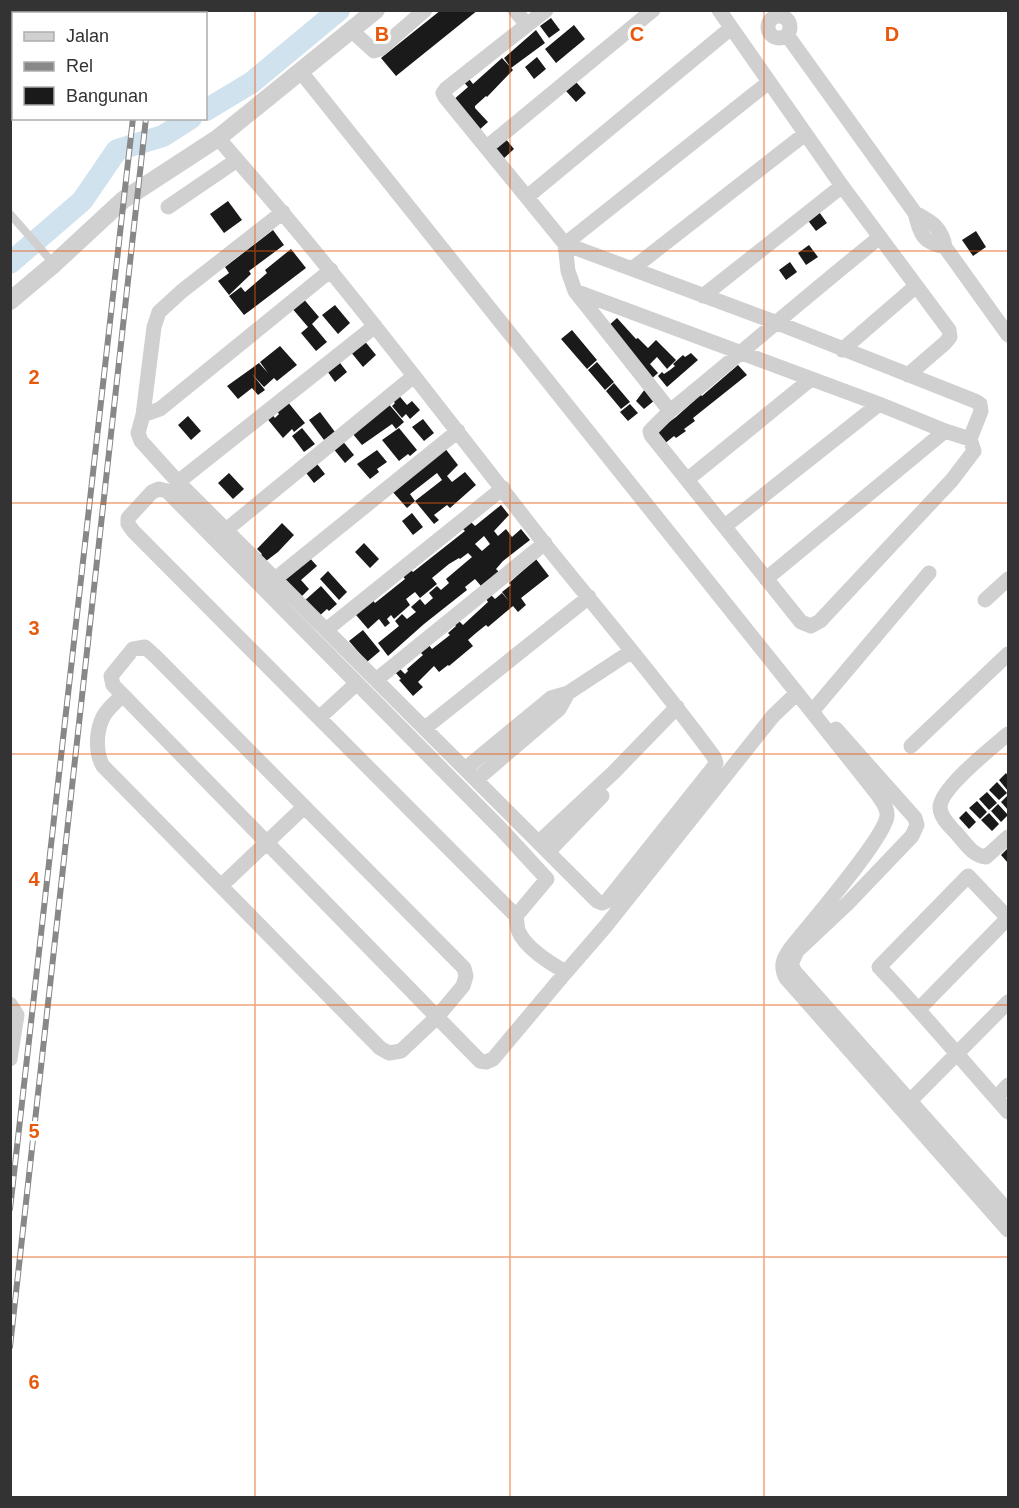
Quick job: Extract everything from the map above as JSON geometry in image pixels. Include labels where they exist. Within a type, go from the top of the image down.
[{"type":"street","points":[[168,207],[301,72],[357,35],[376,10]]},
{"type":"street","points":[[357,35],[374,51],[380,49],[425,10]]},
{"type":"street","points":[[515,10],[527,25]]},
{"type":"street","points":[[546,10],[443,93],[565,244],[775,322],[980,404],[981,411],[970,439],[974,451],[952,480],[820,621],[811,626],[801,622],[650,431],[670,411],[775,322],[880,237]]},
{"type":"street","points":[[487,147],[653,10]]},
{"type":"street","points":[[719,10],[842,186],[949,330],[950,337],[945,343],[909,375]]},
{"type":"street","points":[[769,15],[768,26],[771,34],[778,38],[787,35],[915,213],[932,221],[940,229],[945,247],[1008,334]]},
{"type":"street","points":[[527,197],[731,28]]},
{"type":"street","points":[[301,72],[806,702],[886,807],[888,814],[884,829],[784,958],[783,972],[786,978],[1008,1212]]},
{"type":"street","points":[[565,244],[769,82]]},
{"type":"street","points":[[632,269],[805,134]]},
{"type":"street","points":[[227,148],[283,212],[331,270],[545,543],[633,651],[714,757],[716,763],[713,768],[607,901],[602,903],[597,901],[178,482],[141,441],[138,433],[143,415],[154,327],[159,312],[283,212]]},
{"type":"street","points":[[10,301],[51,260],[123,200],[227,148]]},
{"type":"street","points":[[704,296],[842,186]]},
{"type":"street","points":[[565,244],[568,271],[575,291],[670,411]]},
{"type":"street","points":[[143,415],[160,409],[331,270]]},
{"type":"street","points":[[842,350],[915,287]]},
{"type":"street","points":[[575,291],[970,439]]},
{"type":"street","points":[[178,482],[375,326]]},
{"type":"street","points":[[226,530],[414,376]]},
{"type":"street","points":[[688,479],[811,379]]},
{"type":"street","points":[[725,526],[879,404]]},
{"type":"street","points":[[275,579],[458,431]]},
{"type":"street","points":[[766,579],[945,431]]},
{"type":"street","points":[[326,630],[503,488]]},
{"type":"street","points":[[516,916],[547,879],[501,829],[167,491],[159,489],[152,492],[128,518],[128,524],[133,531],[516,916],[518,932],[531,947],[566,972]]},
{"type":"street","points":[[376,680],[545,543]]},
{"type":"street","points":[[123,695],[108,709],[100,723],[99,760],[380,1048],[389,1053],[401,1051],[437,1017],[463,986],[466,976],[464,968],[145,647],[133,649],[111,676],[113,685],[123,695],[267,843],[437,1017],[480,1061],[486,1062],[493,1059],[605,927],[773,716],[806,702],[929,573]]},
{"type":"street","points":[[985,600],[1008,579]]},
{"type":"street","points":[[424,729],[589,597]]},
{"type":"street","points":[[465,769],[551,698],[568,693],[633,651]]},
{"type":"street","points":[[911,746],[1008,654]]},
{"type":"street","points":[[319,718],[357,683]]},
{"type":"street","points":[[476,780],[559,709],[568,693]]},
{"type":"street","points":[[806,702],[863,758],[915,818],[917,825],[912,836],[797,951],[791,964],[795,972],[1008,1230]]},
{"type":"street","points":[[543,847],[677,707]]},
{"type":"street","points":[[1008,734],[970,766],[948,791],[940,805],[941,814],[946,822],[974,853],[980,856],[986,857],[1008,837]]},
{"type":"street","points":[[221,886],[304,807]]},
{"type":"street","points":[[919,1008],[1008,918],[968,876],[879,967],[919,1008],[1008,1112]]},
{"type":"street","points":[[906,1105],[1008,1002]]},
{"type":"street","points":[[10,1059],[13,1014]]},
{"type":"street","points":[[996,1098],[1008,1085]]},
{"type":"lane","points":[[10,214],[51,260]]},
{"type":"building","points":[[441,10],[478,10],[396,76],[381,58]]},
{"type":"building","points":[[551,18],[560,30],[549,38],[540,26]]},
{"type":"building","points":[[574,25],[585,39],[556,63],[545,49]]},
{"type":"building","points":[[536,30],[545,43],[511,68],[504,58]]},
{"type":"building","points":[[537,57],[546,69],[534,79],[525,67]]},
{"type":"building","points":[[502,58],[513,70],[475,106],[488,122],[478,131],[452,101],[468,87],[461,79],[466,75],[473,84]]},
{"type":"building","points":[[576,82],[586,93],[576,102],[566,91]]},
{"type":"building","points":[[505,138],[514,149],[503,159],[494,148]]},
{"type":"building","points":[[228,201],[242,220],[224,233],[210,214]]},
{"type":"building","points":[[817,209],[827,223],[816,231],[806,218]]},
{"type":"building","points":[[273,230],[284,245],[249,271],[251,274],[229,295],[218,281],[229,273],[225,267]]},
{"type":"building","points":[[976,231],[986,247],[973,256],[962,240]]},
{"type":"building","points":[[809,245],[818,257],[806,265],[798,253]]},
{"type":"building","points":[[291,249],[306,268],[244,315],[229,296],[241,287],[245,292],[267,273],[265,270]]},
{"type":"building","points":[[790,262],[797,272],[786,280],[779,270]]},
{"type":"building","points":[[302,297],[319,317],[312,324],[327,342],[316,351],[301,333],[308,327],[291,307]]},
{"type":"building","points":[[335,305],[350,323],[338,334],[322,315]]},
{"type":"building","points":[[617,318],[636,339],[638,338],[648,348],[656,340],[676,360],[667,369],[657,357],[650,364],[658,373],[650,380],[607,327]]},
{"type":"building","points":[[572,330],[597,360],[587,369],[561,339]]},
{"type":"building","points":[[363,339],[376,355],[363,367],[350,351]]},
{"type":"building","points":[[280,346],[297,365],[277,381],[274,378],[264,387],[252,374],[265,390],[258,395],[252,388],[238,399],[227,386],[259,363],[268,373],[260,362]]},
{"type":"building","points":[[691,353],[698,360],[667,387],[658,376],[675,366],[673,364],[683,355],[685,357]]},
{"type":"building","points":[[337,359],[347,372],[335,382],[325,368]]},
{"type":"building","points":[[597,362],[614,382],[605,390],[588,370]]},
{"type":"building","points":[[738,365],[747,375],[693,418],[695,421],[684,429],[686,431],[676,438],[674,436],[663,445],[654,433],[695,400],[690,395],[696,390],[702,396]]},
{"type":"building","points":[[614,383],[630,402],[621,409],[606,391]]},
{"type":"building","points":[[645,389],[655,400],[644,409],[636,401]]},
{"type":"building","points":[[396,392],[407,405],[412,401],[420,410],[410,419],[406,414],[402,418],[392,406],[395,403],[389,397]]},
{"type":"building","points":[[287,401],[305,423],[294,432],[292,429],[283,438],[265,416],[270,412],[275,418],[279,414],[276,410]]},
{"type":"building","points":[[387,402],[404,422],[396,429],[392,424],[362,445],[352,433]]},
{"type":"building","points":[[630,404],[638,413],[628,421],[620,412]]},
{"type":"building","points":[[320,412],[335,432],[324,440],[309,420]]},
{"type":"building","points":[[188,416],[201,431],[191,440],[178,425]]},
{"type":"building","points":[[423,419],[434,433],[424,441],[412,427]]},
{"type":"building","points":[[302,428],[315,444],[304,452],[292,436]]},
{"type":"building","points":[[399,428],[417,450],[399,461],[382,440]]},
{"type":"building","points":[[341,439],[354,455],[345,463],[332,447]]},
{"type":"building","points":[[444,447],[458,465],[447,476],[452,482],[465,472],[476,485],[450,508],[447,505],[434,515],[439,520],[434,524],[415,501],[407,508],[391,490]],"holes":[[[437,473],[442,480],[415,501],[410,494]]]},
{"type":"building","points":[[377,450],[387,462],[377,469],[379,472],[370,479],[357,464]]},
{"type":"building","points":[[314,460],[325,474],[314,483],[303,469]]},
{"type":"building","points":[[229,473],[244,489],[233,499],[218,483]]},
{"type":"building","points":[[501,505],[509,515],[494,531],[498,536],[506,529],[512,537],[521,529],[530,540],[503,561],[496,569],[499,572],[481,586],[475,579],[465,587],[467,590],[388,656],[378,643],[399,626],[395,621],[402,614],[407,619],[416,612],[411,607],[420,599],[425,605],[433,598],[429,593],[437,586],[441,590],[449,583],[446,579],[472,557],[468,553],[449,564],[432,578],[437,584],[420,598],[415,592],[406,599],[410,605],[394,619],[391,615],[387,619],[390,623],[385,627],[379,619],[368,629],[356,615],[372,599],[375,603],[405,579],[402,575],[410,569],[413,572],[465,531],[462,528],[470,521],[475,526]],"holes":[[[484,536],[490,544],[482,551],[475,544]]]},
{"type":"building","points":[[412,513],[423,527],[413,535],[402,521]]},
{"type":"building","points":[[282,523],[294,535],[278,552],[262,564],[257,559],[262,554],[257,549]]},
{"type":"building","points":[[364,543],[379,559],[370,568],[355,552]]},
{"type":"building","points":[[308,556],[317,566],[301,580],[309,589],[297,601],[278,580]]},
{"type":"building","points":[[536,559],[549,576],[521,598],[526,605],[518,612],[513,606],[488,627],[486,625],[468,640],[473,646],[449,666],[439,672],[434,666],[418,682],[423,687],[413,696],[395,672],[399,668],[405,674],[407,669],[423,655],[420,652],[428,644],[432,649],[450,635],[448,633],[456,626],[454,624],[458,620],[463,625],[488,602],[486,599],[491,595],[495,599],[502,593],[509,601],[502,592]]},
{"type":"building","points":[[328,571],[347,592],[339,600],[320,579]]},
{"type":"building","points":[[321,586],[337,604],[317,618],[303,602]]},
{"type":"building","points":[[363,630],[380,651],[367,662],[349,641]]},
{"type":"building","points":[[1006,773],[1008,776],[1008,791],[999,780]]},
{"type":"building","points":[[997,782],[1007,793],[999,800],[989,790]]},
{"type":"building","points":[[987,792],[997,803],[989,810],[979,799]]},
{"type":"building","points":[[1008,795],[1008,810],[1001,802]]},
{"type":"building","points":[[977,801],[987,812],[980,819],[969,808]]},
{"type":"building","points":[[998,804],[1008,815],[1001,822],[991,811]]},
{"type":"building","points":[[966,811],[976,822],[969,829],[959,818]]},
{"type":"building","points":[[989,813],[999,824],[992,831],[981,820]]},
{"type":"building","points":[[1008,848],[1008,863],[1001,855]]},
{"type":"waterway","points":[[207,109],[251,83],[339,10]]},
{"type":"waterway","points":[[10,263],[82,201],[117,150],[163,136],[188,120]]},
{"type":"railway","points":[[10,1209],[133,120]]},
{"type":"railway","points":[[10,1347],[146,120]]}]
